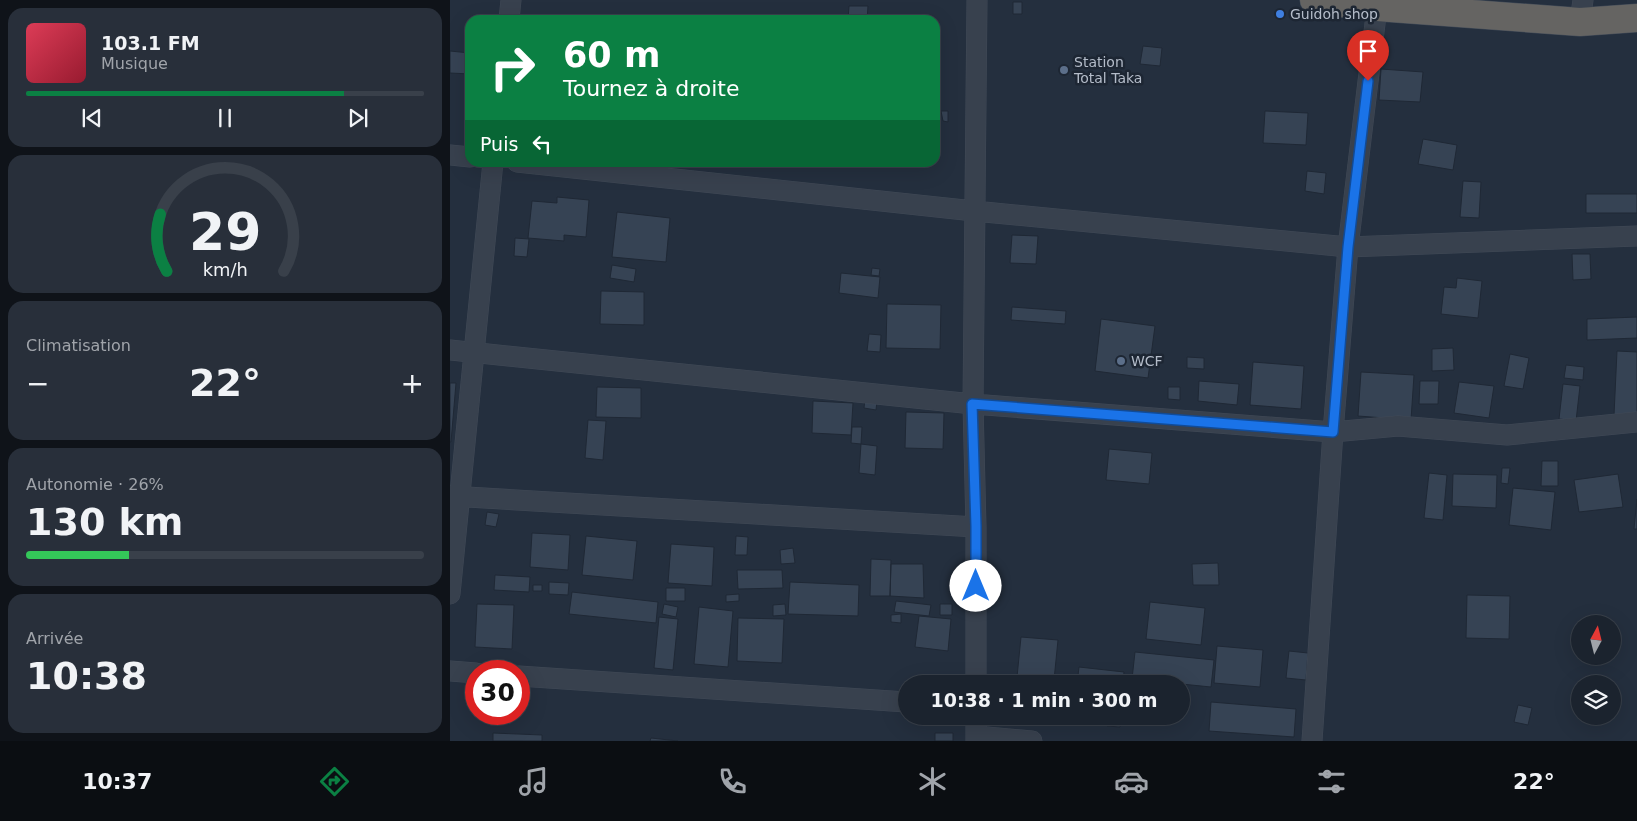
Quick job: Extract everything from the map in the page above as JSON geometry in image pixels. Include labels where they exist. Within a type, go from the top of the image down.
[{"type":"highway","points":[[1314,0],[1377,7],[1582,11],[1637,18]]},
{"type":"street","points":[[510,15],[511,0]]},
{"type":"street","points":[[976,675],[976,526],[972,404],[977,0]]},
{"type":"street","points":[[1312,741],[1333,432],[1348,247],[1377,7]]},
{"type":"street","points":[[450,155],[465,156]]},
{"type":"street","points":[[450,594],[455,496],[474,353],[493,167]]},
{"type":"street","points":[[564,167],[974,211],[1348,247],[1637,236]]},
{"type":"street","points":[[450,350],[972,404],[1333,432],[1398,426],[1507,435],[1637,422]]},
{"type":"street","points":[[455,496],[976,526]]},
{"type":"street","points":[[450,672],[465,673]]},
{"type":"street","points":[[530,677],[898,701]]},
{"type":"street","points":[[976,725],[976,739],[1032,741]]},
{"type":"building","points":[[1013,2],[1022,2],[1022,14],[1013,14]]},
{"type":"building","points":[[849,6],[868,6],[867,15],[848,15]]},
{"type":"building","points":[[1143,46],[1162,48],[1160,66],[1140,64]]},
{"type":"building","points":[[450,51],[465,52],[465,74],[450,73]]},
{"type":"building","points":[[1381,69],[1423,72],[1420,102],[1379,100]]},
{"type":"building","points":[[941,111],[948,111],[948,122],[943,121]]},
{"type":"building","points":[[1265,111],[1308,113],[1306,145],[1263,143]]},
{"type":"building","points":[[1423,139],[1457,145],[1453,170],[1418,164]]},
{"type":"building","points":[[1307,171],[1326,173],[1324,194],[1305,191]]},
{"type":"building","points":[[1463,181],[1481,182],[1479,218],[1460,217]]},
{"type":"building","points":[[1586,194],[1637,194],[1637,213],[1586,213]]},
{"type":"building","points":[[557,197],[589,200],[586,237],[564,235],[564,241],[528,238],[532,201],[557,203]]},
{"type":"building","points":[[617,212],[670,218],[666,262],[612,257]]},
{"type":"building","points":[[1012,235],[1038,236],[1036,264],[1010,263]]},
{"type":"building","points":[[515,238],[529,239],[527,257],[514,256]]},
{"type":"building","points":[[1572,254],[1590,254],[1591,279],[1573,280]]},
{"type":"building","points":[[612,265],[636,269],[634,282],[610,278]]},
{"type":"building","points":[[872,268],[880,269],[879,276],[871,275]]},
{"type":"building","points":[[841,273],[880,277],[878,298],[839,293]]},
{"type":"building","points":[[1457,278],[1482,281],[1478,318],[1441,314],[1444,287],[1456,288]]},
{"type":"building","points":[[601,291],[644,292],[644,325],[600,324]]},
{"type":"building","points":[[887,304],[941,305],[940,349],[886,348]]},
{"type":"building","points":[[1012,307],[1066,311],[1065,324],[1011,320]]},
{"type":"building","points":[[1637,317],[1637,338],[1587,340],[1587,319]]},
{"type":"building","points":[[1101,319],[1155,326],[1148,378],[1095,371]]},
{"type":"building","points":[[869,334],[881,335],[880,352],[867,351]]},
{"type":"building","points":[[1453,348],[1454,370],[1432,371],[1432,349]]},
{"type":"building","points":[[1617,351],[1637,352],[1637,416],[1614,415]]},
{"type":"building","points":[[1510,354],[1529,358],[1523,389],[1504,386]]},
{"type":"building","points":[[1187,357],[1204,358],[1204,369],[1187,368]]},
{"type":"building","points":[[1253,362],[1304,366],[1301,409],[1250,405]]},
{"type":"building","points":[[1566,365],[1584,367],[1583,380],[1564,378]]},
{"type":"building","points":[[1361,372],[1414,375],[1411,420],[1358,416]]},
{"type":"building","points":[[1199,381],[1239,384],[1237,405],[1198,401]]},
{"type":"building","points":[[1420,381],[1439,381],[1438,404],[1419,404]]},
{"type":"building","points":[[1459,382],[1494,386],[1489,418],[1454,413]]},
{"type":"building","points":[[450,383],[456,383],[451,442],[450,442]]},
{"type":"building","points":[[1563,384],[1580,386],[1576,421],[1559,419]]},
{"type":"building","points":[[597,387],[641,388],[641,418],[596,417]]},
{"type":"building","points":[[1168,387],[1180,387],[1180,400],[1168,399]]},
{"type":"building","points":[[865,399],[877,401],[876,410],[864,408]]},
{"type":"building","points":[[813,401],[853,403],[851,435],[812,433]]},
{"type":"building","points":[[906,412],[944,413],[943,449],[905,448]]},
{"type":"building","points":[[588,420],[606,421],[603,460],[585,458]]},
{"type":"building","points":[[852,427],[862,427],[861,444],[851,443]]},
{"type":"building","points":[[861,444],[877,446],[875,475],[859,473]]},
{"type":"building","points":[[1109,449],[1152,453],[1149,484],[1106,480]]},
{"type":"building","points":[[1542,461],[1558,461],[1558,486],[1541,486]]},
{"type":"building","points":[[1502,468],[1510,468],[1508,484],[1501,483]]},
{"type":"building","points":[[1429,473],[1447,475],[1443,520],[1424,518]]},
{"type":"building","points":[[1453,474],[1497,475],[1496,508],[1452,506]]},
{"type":"building","points":[[1618,474],[1623,507],[1579,512],[1574,480]]},
{"type":"building","points":[[1513,488],[1555,492],[1551,530],[1509,525]]},
{"type":"building","points":[[1637,499],[1637,529],[1634,529]]},
{"type":"building","points":[[487,512],[499,514],[496,527],[485,525]]},
{"type":"building","points":[[532,533],[570,535],[568,570],[530,567]]},
{"type":"building","points":[[586,536],[637,541],[633,580],[582,575]]},
{"type":"building","points":[[736,536],[748,537],[747,555],[735,555]]},
{"type":"building","points":[[671,544],[714,547],[712,586],[668,583]]},
{"type":"building","points":[[793,548],[795,563],[781,564],[780,550]]},
{"type":"building","points":[[871,559],[891,560],[890,596],[870,596]]},
{"type":"building","points":[[1218,563],[1219,585],[1193,585],[1192,564]]},
{"type":"building","points":[[891,564],[923,564],[924,598],[890,596]]},
{"type":"building","points":[[737,570],[782,570],[783,588],[738,589]]},
{"type":"building","points":[[495,575],[530,577],[529,592],[494,590]]},
{"type":"building","points":[[549,582],[569,583],[568,595],[549,594]]},
{"type":"building","points":[[790,582],[859,585],[858,616],[788,614]]},
{"type":"building","points":[[533,585],[542,585],[542,591],[533,591]]},
{"type":"building","points":[[666,588],[685,588],[685,601],[666,601]]},
{"type":"building","points":[[572,592],[658,602],[656,623],[569,614]]},
{"type":"building","points":[[739,594],[739,601],[726,602],[726,595]]},
{"type":"building","points":[[1467,595],[1510,596],[1509,639],[1466,638]]},
{"type":"building","points":[[896,601],[931,605],[929,616],[894,612]]},
{"type":"building","points":[[1150,602],[1205,608],[1201,645],[1146,639]]},
{"type":"building","points":[[477,604],[514,605],[512,649],[475,647]]},
{"type":"building","points":[[664,604],[678,607],[676,617],[662,614]]},
{"type":"building","points":[[785,604],[786,615],[773,616],[773,605]]},
{"type":"building","points":[[940,604],[952,604],[952,615],[940,615]]},
{"type":"building","points":[[699,607],[733,611],[728,667],[694,664]]},
{"type":"building","points":[[901,614],[901,623],[891,622],[891,615]]},
{"type":"building","points":[[919,616],[951,619],[948,651],[915,647]]},
{"type":"building","points":[[659,617],[678,619],[673,670],[654,668]]},
{"type":"building","points":[[738,618],[784,619],[782,663],[737,661]]},
{"type":"building","points":[[1021,637],[1058,640],[1054,675],[1017,675]]},
{"type":"building","points":[[1217,646],[1263,650],[1260,687],[1214,683]]},
{"type":"building","points":[[1289,651],[1308,653],[1306,680],[1286,678]]},
{"type":"building","points":[[1135,652],[1214,660],[1211,687],[1190,685],[1190,675],[1132,675]]},
{"type":"building","points":[[1079,667],[1124,672],[1124,675],[1078,675]]},
{"type":"building","points":[[1211,702],[1296,709],[1294,737],[1209,731]]},
{"type":"building","points":[[1518,705],[1532,708],[1528,725],[1514,722]]},
{"type":"building","points":[[1107,725],[1120,725],[1120,727]]},
{"type":"building","points":[[493,733],[542,735],[542,741],[493,741]]},
{"type":"building","points":[[935,733],[953,733],[953,741],[935,741]]},
{"type":"building","points":[[651,738],[678,741],[650,741]]},
{"type":"place","name":"Guidoh shop","points":[[1280,14]]},
{"type":"place","name":"Station Total Taka","points":[[1064,70]]},
{"type":"place","name":"WCF","points":[[1121,361]]},
{"type":"route","points":[[976,586],[972,404],[1333,432],[1348,247],[1368,81]]}]
